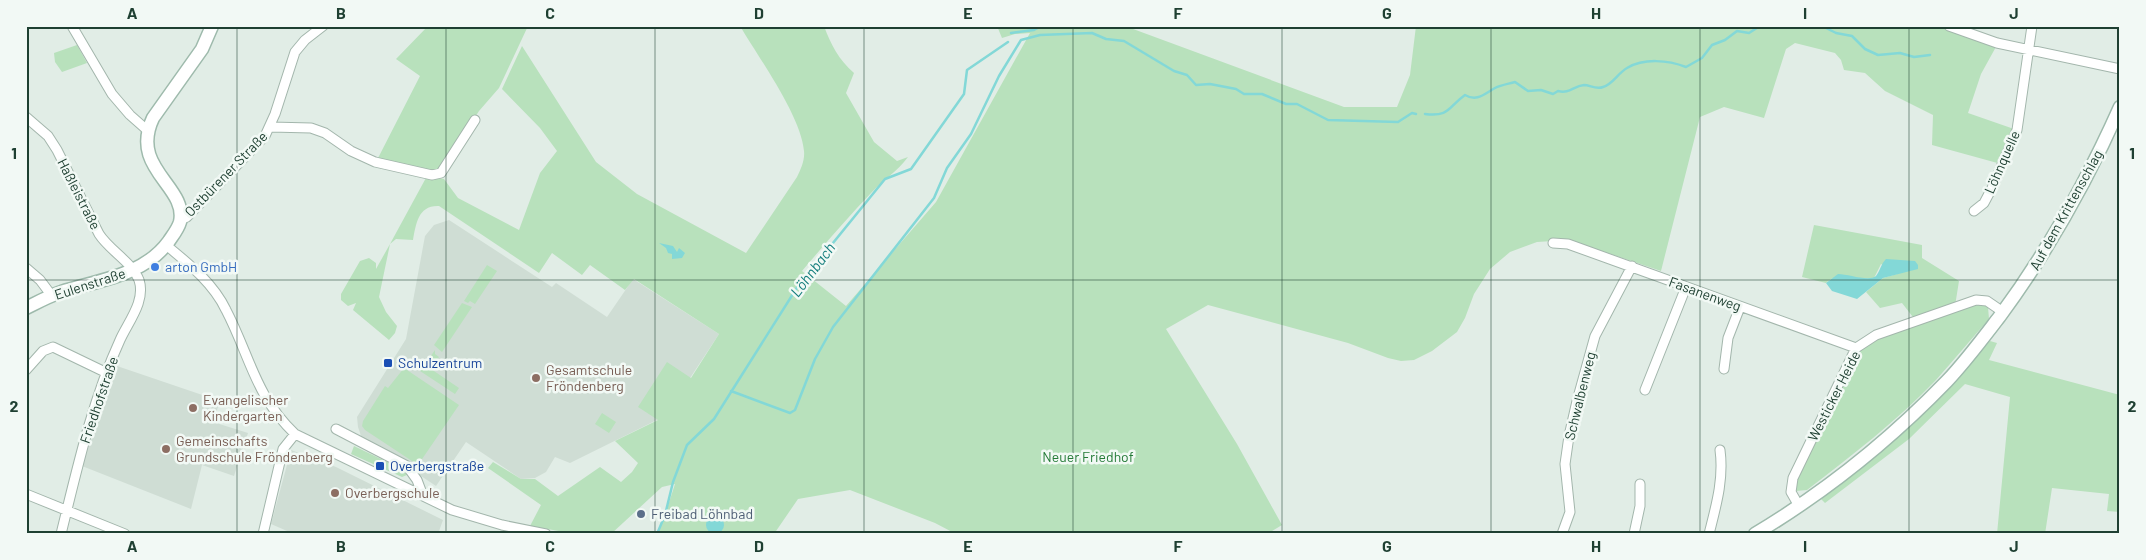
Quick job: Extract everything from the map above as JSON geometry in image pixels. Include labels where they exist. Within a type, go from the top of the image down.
[{"type":"street","points":[[72,26],[112,94],[130,115],[147,130]]},
{"type":"street","points":[[180,220],[176,201],[148,153],[146,147],[147,130],[153,118],[202,49],[212,26]]},
{"type":"street","name":"Ostbürener Straße","points":[[180,220],[187,217],[256,146],[271,127],[295,52],[305,40],[323,26]]},
{"type":"street","points":[[1949,26],[1998,43],[2120,69]]},
{"type":"street","name":"Löhnquelle","points":[[1974,211],[1984,203],[1992,188],[2017,130],[2032,26]]},
{"type":"street","name":"Auf dem Krittenschlag","points":[[2003,312],[2063,222],[2084,185],[2120,107]]},
{"type":"street","name":"Haßleistraße","points":[[26,117],[48,136],[57,150],[106,245],[133,270]]},
{"type":"street","name":"Ostbürener Straße","points":[[271,127],[311,128],[325,133],[351,151],[375,162],[432,175],[441,173],[476,120]]},
{"type":"street","name":"Eulenstraße","points":[[26,308],[52,296],[133,270],[166,245],[175,232],[180,220]]},
{"type":"street","name":"Fasanenweg","points":[[1553,243],[1568,244],[1632,266],[1856,348]]},
{"type":"street","points":[[166,245],[203,278],[226,309],[264,397],[280,420],[295,434],[452,510],[546,534]]},
{"type":"street","name":"Schwalbenweg","points":[[1562,534],[1570,512],[1565,464],[1577,401],[1595,336],[1632,266]]},
{"type":"street","points":[[26,268],[40,280],[52,296]]},
{"type":"street","name":"Friedhofstraße","points":[[61,534],[86,436],[107,373],[140,300],[139,280],[133,270]]},
{"type":"street","points":[[1645,390],[1686,287]]},
{"type":"street","name":"Westicker Heide","points":[[1799,506],[1791,492],[1793,478],[1856,348],[1876,335],[1976,300],[1987,302],[2003,312]]},
{"type":"street","points":[[1724,369],[1728,338],[1740,307]]},
{"type":"street","points":[[1755,534],[1799,506],[1857,464],[1902,425],[1948,380],[2003,312]]},
{"type":"street","points":[[26,370],[43,351],[53,347],[107,373]]},
{"type":"street","points":[[336,429],[408,466],[417,480],[423,496]]},
{"type":"street","points":[[263,534],[283,449],[295,434]]},
{"type":"street","points":[[1709,534],[1719,493],[1722,468],[1720,450]]},
{"type":"street","points":[[1634,534],[1640,506],[1640,484]]},
{"type":"street","points":[[26,494],[125,534]]},
{"type":"shaded area","name":"Gesamtschule Fröndenberg","points":[[449,220],[552,287],[556,283],[607,317],[633,279],[719,334],[665,416],[570,463],[555,457],[546,472],[535,478],[521,479],[466,442],[436,486],[361,436],[357,417],[406,339],[425,236],[434,225]]},
{"type":"shaded area","name":"Gemeinschafts Grundschule Fröndenberg","points":[[117,366],[220,401],[213,422],[248,433],[234,476],[202,465],[191,509],[82,466]]},
{"type":"shaded area","name":"Overbergschule","points":[[291,450],[336,467],[443,520],[438,534],[294,534],[271,524]]},
{"type":"green space","points":[[428,26],[528,26],[499,88],[479,111],[440,171],[434,173],[376,162],[420,76],[396,59]]},
{"type":"green space","name":"Neuer Friedhof","points":[[740,26],[824,26],[836,52],[854,73],[846,93],[874,142],[897,161],[908,157],[863,201],[802,271],[846,306],[936,202],[1030,33],[1015,34],[1002,38],[997,26],[1125,26],[1344,107],[1397,107],[1410,75],[1416,26],[1941,26],[1997,45],[1981,74],[1968,113],[2014,129],[2001,164],[1932,145],[1933,115],[1885,91],[1865,73],[1844,70],[1841,60],[1835,53],[1795,43],[1786,49],[1764,118],[1724,107],[1700,117],[1661,271],[1569,240],[1537,242],[1510,252],[1490,269],[1474,294],[1465,318],[1457,332],[1432,351],[1414,360],[1401,361],[1348,343],[1208,305],[1166,329],[1237,444],[1282,525],[1267,534],[956,534],[935,523],[850,490],[798,499],[774,534],[656,534],[663,521],[675,484],[662,487],[611,534],[576,534],[530,526],[541,505],[488,468],[493,462],[521,479],[535,479],[558,496],[600,467],[621,482],[632,472],[638,463],[615,441],[658,420],[638,407],[667,362],[691,378],[719,334],[634,279],[625,290],[590,265],[582,275],[552,253],[539,273],[439,206],[422,212],[417,222],[413,240],[396,239],[390,244],[427,176],[444,179],[458,198],[519,230],[540,173],[557,151],[540,128],[502,89],[522,46],[596,162],[637,194],[746,253],[797,177],[804,151],[801,137],[787,105],[768,70]]},
{"type":"green space","points":[[77,45],[87,63],[62,72],[55,62],[54,53]]},
{"type":"green space","points":[[1814,225],[1922,245],[1922,258],[1959,281],[1955,306],[1916,321],[1902,303],[1880,308],[1866,292],[1883,278],[1897,274],[1881,264],[1874,278],[1869,279],[1844,276],[1832,279],[1826,283],[1802,277]]},
{"type":"green space","points":[[390,244],[379,297],[386,312],[397,326],[395,333],[389,340],[353,310],[356,303],[348,306],[341,300],[341,294],[360,261],[369,258],[376,263],[376,269]]},
{"type":"green space","points":[[487,265],[497,271],[475,304],[470,301],[468,303],[464,301]]},
{"type":"green space","points":[[1980,302],[1988,307],[1989,319],[1936,380],[1906,410],[1857,451],[1807,490],[1796,491],[1794,479],[1858,350],[1877,337]]},
{"type":"green space","points":[[462,303],[472,307],[442,352],[434,345]]},
{"type":"green space","points":[[1990,341],[1997,343],[1989,360],[2120,395],[2120,512],[2107,511],[2109,494],[2052,488],[2045,534],[1997,534],[2010,397],[1965,384],[1909,439],[1825,503],[1821,499],[1910,424],[1951,384]]},
{"type":"green space","points":[[435,350],[435,354],[439,357],[431,369],[459,388],[455,394],[420,371]]},
{"type":"green space","points":[[404,368],[459,405],[418,465],[365,430],[362,426],[363,421],[385,386],[388,388]]},
{"type":"green space","points":[[602,413],[616,422],[609,433],[595,424]]},
{"type":"green space","points":[[354,446],[406,471],[407,475],[402,477],[351,454]]},
{"type":"water","points":[[659,243],[673,246],[677,252],[679,248],[685,253],[682,258],[672,259],[672,254],[668,253],[666,248]]},
{"type":"water","points":[[1886,259],[1915,261],[1918,269],[1883,278],[1857,299],[1832,291],[1826,283],[1838,274],[1873,278]]},
{"type":"water","points":[[715,516],[721,519],[724,525],[721,531],[715,534],[709,531],[706,525],[709,519]]},
{"type":"waterway","name":"Löhnbach","points":[[1011,33],[1034,30],[1041,26]]},
{"type":"waterway","points":[[1425,114],[1439,114],[1448,110],[1465,95],[1473,98],[1477,97],[1497,87],[1515,82],[1528,91],[1541,90],[1553,94],[1558,91],[1569,91],[1584,85],[1598,88],[1603,87],[1627,68],[1648,61],[1672,63],[1686,67],[1702,58],[1712,45],[1725,40],[1737,31],[1749,33],[1760,26]]},
{"type":"waterway","points":[[1822,26],[1836,33],[1852,36],[1865,49],[1878,55],[1900,53],[1914,57],[1930,55]]},
{"type":"waterway","points":[[731,391],[790,413],[795,410],[815,359],[833,327],[934,198],[947,168],[971,134],[999,76],[1021,40],[1040,35],[1092,33],[1106,39],[1124,41],[1174,71],[1187,75],[1196,85],[1210,84],[1236,89],[1244,94],[1262,94],[1286,104],[1297,104],[1328,120],[1398,122],[1412,113],[1416,114]]},
{"type":"waterway","name":"Löhnbach","points":[[657,534],[665,515],[673,482],[687,445],[714,419],[798,286],[885,179],[911,169],[964,94],[967,70],[1008,42]]},
{"type":"place","name":"arton GmbH","points":[[155,267]]},
{"type":"place","name":"Schulzentrum","points":[[388,363]]},
{"type":"place","name":"Gesamtschule Fröndenberg","points":[[536,378]]},
{"type":"place","name":"Evangelischer Kindergarten","points":[[193,408]]},
{"type":"place","name":"Gemeinschafts Grundschule Fröndenberg","points":[[166,449]]},
{"type":"place","name":"Overbergstraße","points":[[380,466]]},
{"type":"place","name":"Overbergschule","points":[[335,493]]},
{"type":"place","name":"Freibad Löhnbad","points":[[641,514]]}]
